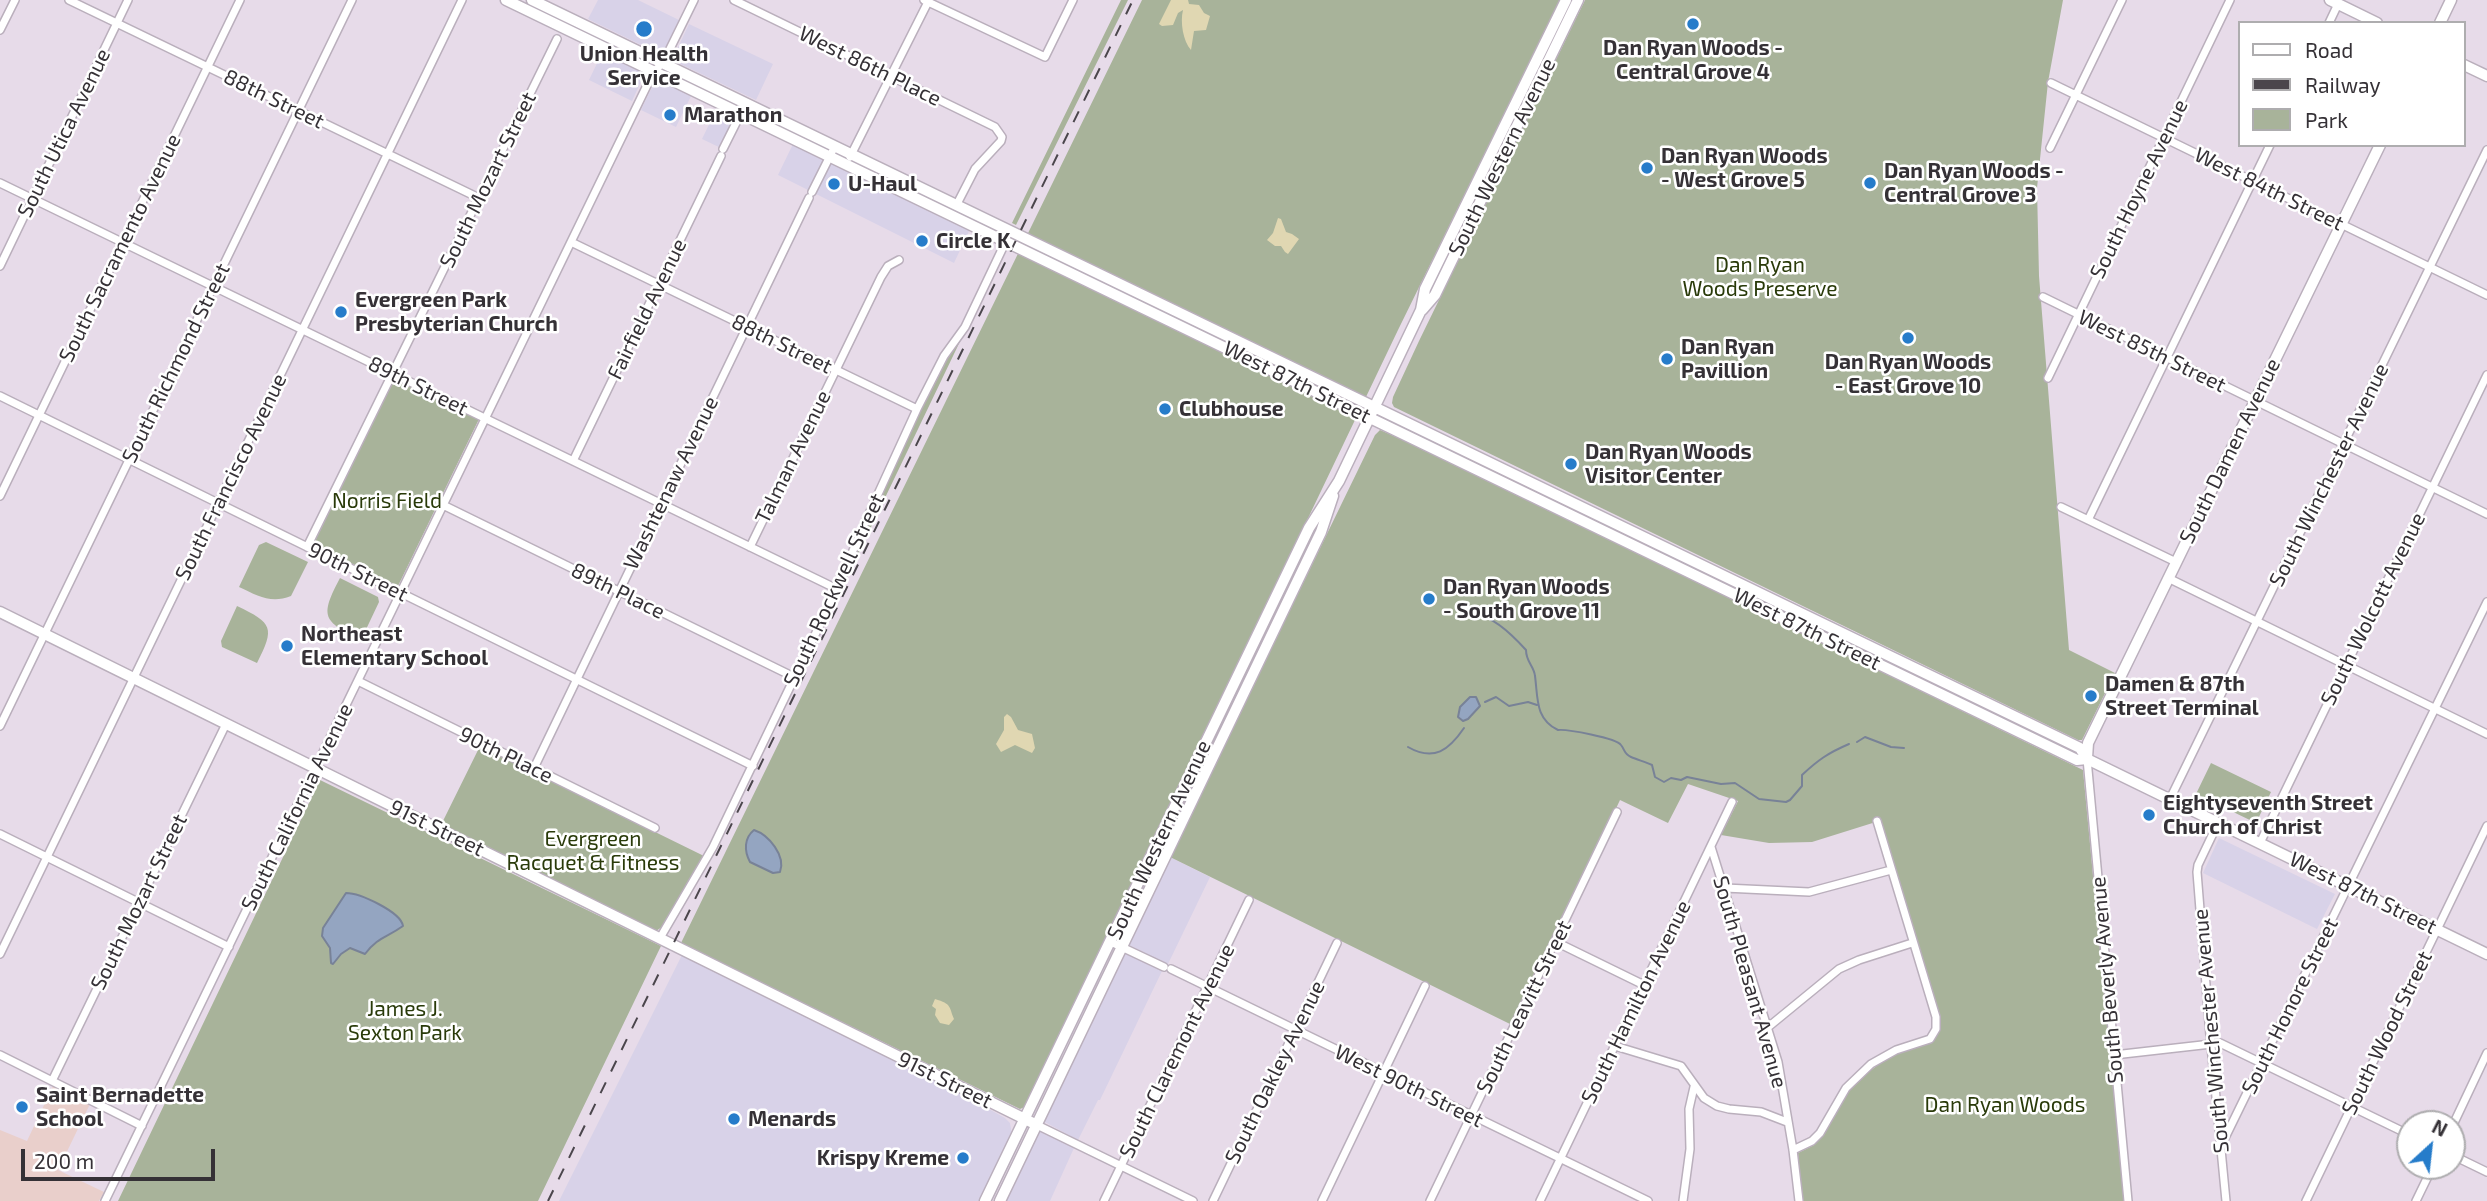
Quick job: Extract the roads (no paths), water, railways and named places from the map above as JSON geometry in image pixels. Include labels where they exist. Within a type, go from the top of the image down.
[{"type":"main road","name":"West 87th Street","points":[[506,0],[2077,760],[2087,759],[2487,954]]},
{"type":"main road","name":"West 87th Street","points":[[532,0],[2080,748],[2087,759]]},
{"type":"main road","name":"South Western Avenue","points":[[1422,310],[1425,289],[1566,0]]},
{"type":"main road","name":"South Western Avenue","points":[[1000,1201],[1321,532],[1339,481],[1375,406],[1422,310],[1435,295],[1578,0]]},
{"type":"main road","points":[[2441,21],[2451,0]]},
{"type":"main road","points":[[2334,2],[2373,21]]},
{"type":"main road","points":[[2466,66],[2487,76]]},
{"type":"main road","name":"South Damen Avenue","points":[[2087,759],[2088,743],[2379,147]]},
{"type":"main road","points":[[909,194],[914,184]]},
{"type":"main road","name":"South Western Avenue","points":[[985,1201],[1309,528],[1339,481]]},
{"type":"main road","name":"91st Street","points":[[0,612],[1037,1125]]},
{"type":"street","points":[[0,30],[15,0]]},
{"type":"street","name":"88th Street","points":[[69,0],[479,198]]},
{"type":"street","name":"South Utica Avenue","points":[[0,266],[128,0]]},
{"type":"street","name":"South Sacramento Avenue","points":[[0,496],[240,0]]},
{"type":"street","name":"South Richmond Street","points":[[0,726],[352,0]]},
{"type":"street","name":"South Francisco Avenue","points":[[0,954],[462,0]]},
{"type":"street","name":"South California Avenue","points":[[105,1201],[654,71],[663,63],[694,0]]},
{"type":"street","name":"West 86th Place","points":[[734,0],[995,127],[1002,137],[999,144],[975,169],[957,204]]},
{"type":"street","points":[[847,164],[927,1],[1045,57],[1073,0]]},
{"type":"street","points":[[2050,148],[2122,0]]},
{"type":"street","name":"South Hoyne Avenue","points":[[2048,378],[2230,0]]},
{"type":"street","points":[[2329,21],[2334,2]]},
{"type":"street","name":"South Mozart Street","points":[[307,547],[557,39]]},
{"type":"street","name":"West 84th Street","points":[[2051,83],[2487,295]]},
{"type":"street","name":"Fairfield Avenue","points":[[573,461],[741,113]]},
{"type":"street","name":"Washtenaw Avenue","points":[[534,768],[835,146]]},
{"type":"street","points":[[2088,520],[2269,147]]},
{"type":"street","name":"South Winchester Avenue","points":[[2170,799],[2487,150]]},
{"type":"street","name":"89th Street","points":[[0,183],[836,589]]},
{"type":"street","name":"South Rockwell Street","points":[[660,938],[713,847],[944,356],[965,327],[1006,241]]},
{"type":"street","name":"88th Street","points":[[571,242],[918,410]]},
{"type":"street","name":"Talman Avenue","points":[[750,547],[881,276],[888,266],[898,260]]},
{"type":"street","name":"West 85th Street","points":[[2043,297],[2487,514]]},
{"type":"street","name":"South Wolcott Avenue","points":[[2260,844],[2487,375]]},
{"type":"street","name":"90th Street","points":[[0,396],[753,766]]},
{"type":"street","name":"89th Place","points":[[443,505],[794,677]]},
{"type":"street","points":[[2061,507],[2176,562]]},
{"type":"street","points":[[2168,578],[2487,734]]},
{"type":"street","name":"South Honore Street","points":[[2221,1146],[2487,602]]},
{"type":"street","name":"90th Place","points":[[358,681],[655,828]]},
{"type":"street","name":"South Mozart Street","points":[[52,1081],[226,724]]},
{"type":"street","name":"South Beverly Avenue","points":[[2087,759],[2128,1201]]},
{"type":"street","name":"South Hamilton Avenue","points":[[1540,1201],[1732,802]]},
{"type":"street","name":"South Leavitt Street","points":[[1430,1201],[1617,812]]},
{"type":"street","points":[[1793,1150],[1812,1141],[1820,1133],[1846,1087],[1871,1064],[1896,1050],[1930,1039],[1936,1029],[1936,1017],[1877,821]]},
{"type":"street","name":"South Winchester Avenue","points":[[2218,823],[2197,872],[2210,1044],[2226,1201]]},
{"type":"street","name":"South Wood Street","points":[[2306,1201],[2487,826]]},
{"type":"street","points":[[0,834],[229,947]]},
{"type":"street","name":"South Pleasant Avenue","points":[[1711,847],[1778,1062],[1799,1201]]},
{"type":"street","points":[[1725,888],[1809,892],[1891,870]]},
{"type":"street","name":"South Claremont Avenue","points":[[1104,1201],[1249,900]]},
{"type":"street","name":"West 90th Street","points":[[1111,942],[1647,1201]]},
{"type":"street","name":"South Oakley Avenue","points":[[1213,1201],[1337,943]]},
{"type":"street","points":[[1556,943],[1644,985]]},
{"type":"street","points":[[1767,1028],[1839,970],[1858,960],[1912,943]]},
{"type":"street","points":[[1322,1201],[1425,986]]},
{"type":"street","points":[[2114,1055],[2220,1042],[2396,1128]]},
{"type":"street","points":[[1615,1046],[1639,1055],[1674,1062],[1686,1070],[1694,1087],[1704,1098],[1717,1106],[1761,1112],[1787,1122]]},
{"type":"street","points":[[2460,1110],[2487,1053]]},
{"type":"street","points":[[0,1055],[142,1125]]},
{"type":"street","points":[[1683,1201],[1690,1149],[1689,1109],[1694,1087]]},
{"type":"street","points":[[1037,1125],[1193,1201]]},
{"type":"street","points":[[2466,1162],[2487,1172]]},
{"type":"street","points":[[2416,1201],[2426,1180]]},
{"type":"water","points":[[1470,697],[1476,697],[1480,706],[1463,721],[1458,717],[1460,707]]},
{"type":"water","points":[[754,830],[765,836],[775,847],[781,859],[780,872],[773,873],[750,862],[746,845]]},
{"type":"water","points":[[346,893],[379,904],[395,915],[403,926],[378,941],[365,954],[350,948],[333,964],[330,948],[322,936],[323,928]]},
{"type":"waterway","points":[[1479,616],[1498,624],[1526,650],[1534,673],[1539,707],[1545,720],[1558,730],[1591,734],[1617,742],[1629,756],[1652,765],[1655,777],[1664,782],[1671,778],[1681,780],[1687,777],[1721,784],[1735,783],[1759,799],[1786,802],[1802,786],[1802,775],[1824,757],[1849,744]]},
{"type":"waterway","points":[[1485,702],[1496,697],[1509,706],[1528,702],[1537,705]]},
{"type":"waterway","points":[[1408,747],[1426,753],[1440,751],[1447,748],[1464,728]]},
{"type":"waterway","points":[[1857,742],[1865,737],[1891,747],[1904,748]]},
{"type":"railway","points":[[548,1201],[1133,0]]},
{"type":"place","name":"Dan Ryan Woods - Central Grove 4","points":[[1693,24]]},
{"type":"place","name":"Union Health Service","points":[[644,29]]},
{"type":"place","name":"Marathon","points":[[670,115]]},
{"type":"place","name":"Dan Ryan Woods - West Grove 5","points":[[1647,168]]},
{"type":"place","name":"Dan Ryan Woods - Central Grove 3","points":[[1870,183]]},
{"type":"place","name":"U-Haul","points":[[834,184]]},
{"type":"place","name":"Circle K","points":[[922,241]]},
{"type":"place","name":"Evergreen Park Presbyterian Church","points":[[341,312]]},
{"type":"place","name":"Dan Ryan Woods - East Grove 10","points":[[1908,338]]},
{"type":"place","name":"Dan Ryan Pavillion","points":[[1667,359]]},
{"type":"place","name":"Clubhouse","points":[[1165,409]]},
{"type":"place","name":"Dan Ryan Woods Visitor Center","points":[[1571,464]]},
{"type":"place","name":"Dan Ryan Woods - South Grove 11","points":[[1429,599]]},
{"type":"place","name":"Northeast Elementary School","points":[[287,646]]},
{"type":"place","name":"Damen & 87th Street Terminal","points":[[2091,696]]},
{"type":"place","name":"Eightyseventh Street Church of Christ","points":[[2149,815]]},
{"type":"place","name":"Saint Bernadette School","points":[[22,1107]]},
{"type":"place","name":"Menards","points":[[734,1119]]},
{"type":"place","name":"Krispy Kreme","points":[[963,1158]]},
{"type":"park label","name":"Dan Ryan Woods Preserve","points":[[1760,277]]},
{"type":"park label","name":"Norris Field","points":[[387,501]]},
{"type":"park label","name":"Evergreen Racquet & Fitness","points":[[593,851]]},
{"type":"park label","name":"James J. Sexton Park","points":[[405,1021]]},
{"type":"park label","name":"Dan Ryan Woods","points":[[2005,1105]]}]
